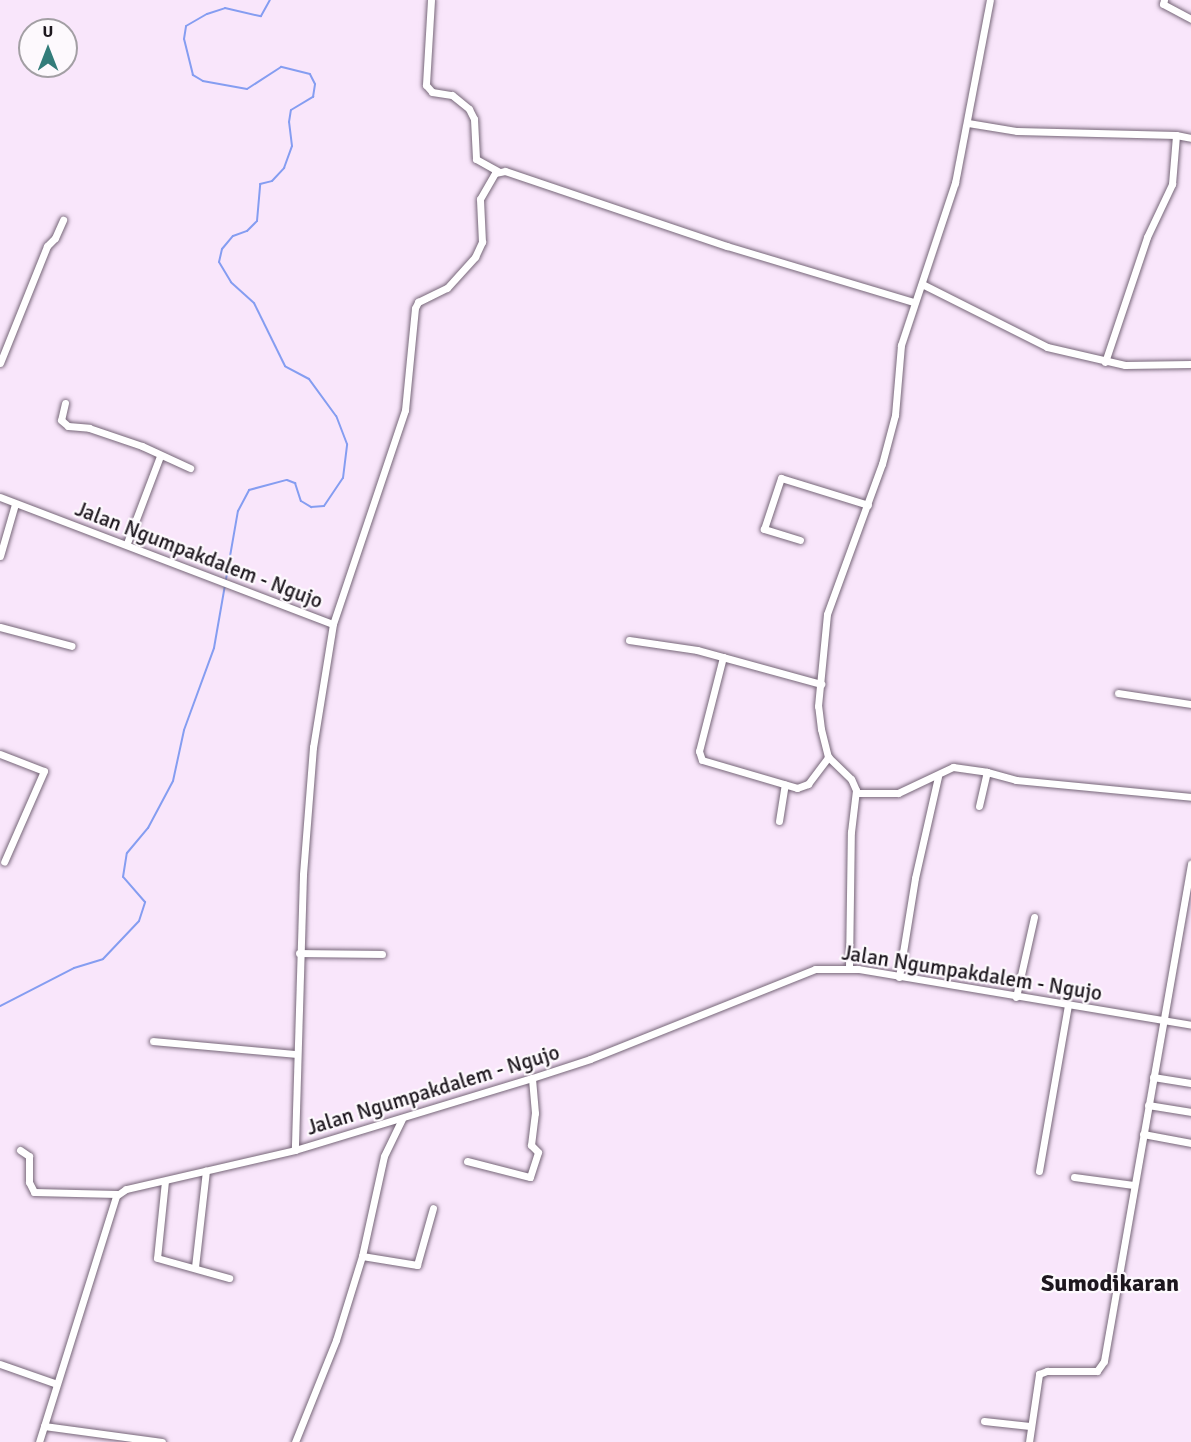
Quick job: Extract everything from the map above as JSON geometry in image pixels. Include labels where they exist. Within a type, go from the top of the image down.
[{"type":"street","points":[[431,0],[426,84],[432,92],[452,95],[470,110],[474,119],[476,159],[499,172],[915,302]]},
{"type":"street","points":[[849,967],[851,832],[856,793],[851,779],[828,757],[818,706],[827,614],[868,505],[895,415],[901,345],[955,183],[990,0]]},
{"type":"street","points":[[1164,0],[1163,4],[1191,19]]},
{"type":"street","points":[[968,123],[1017,131],[1176,135],[1191,138]]},
{"type":"street","points":[[1106,362],[1147,237],[1172,184],[1176,135]]},
{"type":"street","points":[[333,624],[405,410],[415,308],[418,302],[447,288],[476,257],[483,234],[480,199],[487,183],[499,172]]},
{"type":"street","points":[[0,363],[47,246],[56,238],[63,220]]},
{"type":"street","points":[[922,284],[1047,347],[1106,362],[1161,366],[1191,364]]},
{"type":"street","points":[[65,403],[61,420],[68,426],[89,428],[190,468]]},
{"type":"street","points":[[127,543],[160,456]]},
{"type":"street","points":[[800,540],[764,529],[781,478],[868,505]]},
{"type":"street","name":"Jalan Ngumpakdalem - Ngujo","points":[[0,498],[127,543],[333,624],[314,747],[299,953],[294,1150],[402,1119],[590,1059],[806,971],[849,967],[1191,1025]]},
{"type":"street","points":[[0,556],[15,504]]},
{"type":"street","points":[[0,627],[72,646]]},
{"type":"street","points":[[629,640],[723,657],[821,684]]},
{"type":"street","points":[[723,657],[699,756],[785,784],[803,787],[828,757]]},
{"type":"street","points":[[1118,693],[1191,704]]},
{"type":"street","points":[[0,754],[44,771],[4,862]]},
{"type":"street","points":[[856,793],[889,795],[938,777],[955,767],[1016,780],[1191,797]]},
{"type":"street","points":[[979,806],[987,772]]},
{"type":"street","points":[[899,977],[915,878],[938,777]]},
{"type":"street","points":[[779,821],[785,784]]},
{"type":"street","points":[[1029,1442],[1039,1374],[1047,1371],[1097,1371],[1102,1368],[1191,864]]},
{"type":"street","points":[[1016,997],[1034,917]]},
{"type":"street","points":[[299,953],[382,954]]},
{"type":"street","points":[[1039,1171],[1068,1005]]},
{"type":"street","points":[[153,1041],[296,1054]]},
{"type":"street","points":[[1153,1077],[1191,1083]]},
{"type":"street","points":[[466,1161],[530,1177],[538,1152],[531,1145],[535,1113],[532,1078]]},
{"type":"street","points":[[1148,1105],[1191,1112]]},
{"type":"street","points":[[295,1442],[336,1340],[362,1256],[384,1156],[402,1119]]},
{"type":"street","points":[[1143,1134],[1191,1143]]},
{"type":"street","points":[[20,1150],[29,1156],[29,1182],[34,1192],[117,1194],[294,1150]]},
{"type":"street","points":[[195,1267],[206,1171]]},
{"type":"street","points":[[1074,1177],[1133,1185]]},
{"type":"street","points":[[165,1181],[156,1255],[158,1258],[229,1278]]},
{"type":"street","points":[[39,1442],[117,1194]]},
{"type":"street","points":[[362,1256],[417,1265],[433,1208]]},
{"type":"street","points":[[0,1364],[57,1384]]},
{"type":"street","points":[[984,1421],[1030,1426]]},
{"type":"street","points":[[44,1426],[162,1442]]},
{"type":"waterway","points":[[0,1006],[74,968],[103,959],[139,921],[145,902],[123,877],[127,853],[148,828],[173,781],[184,730],[214,648],[238,511],[249,490],[287,480],[295,483],[301,501],[311,507],[324,506],[343,478],[347,444],[336,416],[309,379],[285,366],[254,303],[231,282],[219,262],[222,249],[233,236],[247,231],[257,221],[260,184],[272,181],[284,168],[292,146],[289,122],[291,110],[313,97],[315,84],[310,74],[281,67],[247,89],[203,81],[193,75],[184,39],[186,26],[207,14],[225,8],[261,16],[270,0]]},
{"type":"district","name":"Sumodikaran","points":[[1110,1284]]}]
